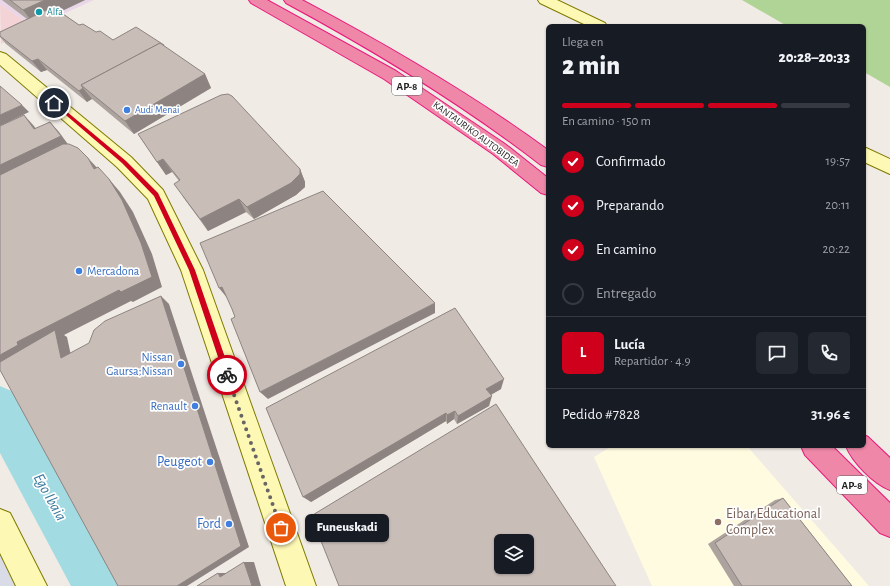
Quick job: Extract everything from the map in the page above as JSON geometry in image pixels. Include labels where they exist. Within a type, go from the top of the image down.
[{"type":"highway","name":"KANTAURIKO AUTOBIDEA","points":[[256,0],[390,75],[499,149],[546,186]]},
{"type":"highway","name":"KANTAURIKO AUTOBIDEA","points":[[291,0],[380,48],[454,92],[512,132],[546,158]]},
{"type":"highway","name":"AP-8","points":[[816,448],[890,524]]},
{"type":"highway","name":"AP-8","points":[[862,448],[890,477]]},
{"type":"street","points":[[545,0],[596,24]]},
{"type":"street","points":[[0,57],[124,162],[156,195],[192,270],[301,586]]},
{"type":"street","points":[[866,155],[890,167]]},
{"type":"street","points":[[0,523],[32,586]]},
{"type":"shaded area","name":"Alfa","points":[[0,0],[94,0],[34,27],[0,4]]},
{"type":"shaded area","points":[[0,4],[34,27],[1,44]]},
{"type":"shaded area","name":"Eibar Educational Complex","points":[[609,448],[749,448],[869,586],[652,586],[594,457]]},
{"type":"shaded area","points":[[0,554],[16,586],[0,586]]},
{"type":"green space","points":[[742,0],[890,0],[890,87],[866,73],[866,24],[784,24]]},
{"type":"building","points":[[10,0],[45,0],[23,10]]},
{"type":"building","points":[[53,7],[79,25],[83,24],[96,32],[100,31],[113,40],[136,27],[164,45],[163,46],[160,43],[81,85],[83,88],[79,91],[38,59],[32,61],[0,36],[0,32]]},
{"type":"building","points":[[160,43],[205,74],[125,121],[81,85]]},
{"type":"building","points":[[0,86],[22,105],[0,115]]},
{"type":"building","points":[[228,94],[232,96],[300,169],[300,174],[291,183],[247,207],[239,199],[200,219],[174,184],[180,180],[163,159],[157,162],[138,134],[221,95]]},
{"type":"building","points":[[24,115],[34,129],[50,122],[61,136],[0,165],[0,126]]},
{"type":"building","name":"Mercadona","points":[[63,144],[69,144],[78,148],[88,158],[94,169],[98,167],[109,179],[122,200],[141,243],[152,277],[121,292],[119,290],[17,342],[18,345],[0,355],[0,175]]},
{"type":"building","points":[[323,191],[435,303],[260,392],[231,319],[235,317],[232,309],[222,287],[219,288],[200,243]]},
{"type":"building","points":[[161,296],[241,546],[177,586],[118,586],[0,370],[0,362],[55,330],[61,358],[89,343],[94,330],[105,321]]},
{"type":"building","points":[[455,308],[504,379],[486,389],[492,396],[458,416],[455,411],[447,415],[446,413],[303,497],[266,408]]},
{"type":"building","points":[[496,404],[616,586],[339,586],[311,516]]},
{"type":"building","points":[[783,498],[852,586],[742,586],[715,543]]},
{"type":"building","points":[[244,562],[252,586],[197,586],[218,573],[220,577]]},
{"type":"waterway","name":"Ego Ibaia","points":[[0,408],[100,586]]},
{"type":"way so far","points":[[227,375],[281,528]]},
{"type":"place","name":"Alfa","points":[[39,12]]},
{"type":"place","name":"Audi Menai","points":[[127,110]]},
{"type":"place","name":"Mercadona","points":[[79,271]]},
{"type":"place","name":"Nissan Gaursa;Nissan","points":[[181,364]]},
{"type":"place","name":"Renault","points":[[195,406]]},
{"type":"place","name":"Peugeot","points":[[210,462]]},
{"type":"place","name":"Eibar Educational Complex","points":[[718,522]]},
{"type":"place","name":"Ford","points":[[229,524]]},
{"type":"place","name":"Funeuskadi","points":[[281,528]]},
{"type":"route","points":[[54,103],[124,162],[156,195],[192,270],[227,375]]}]
